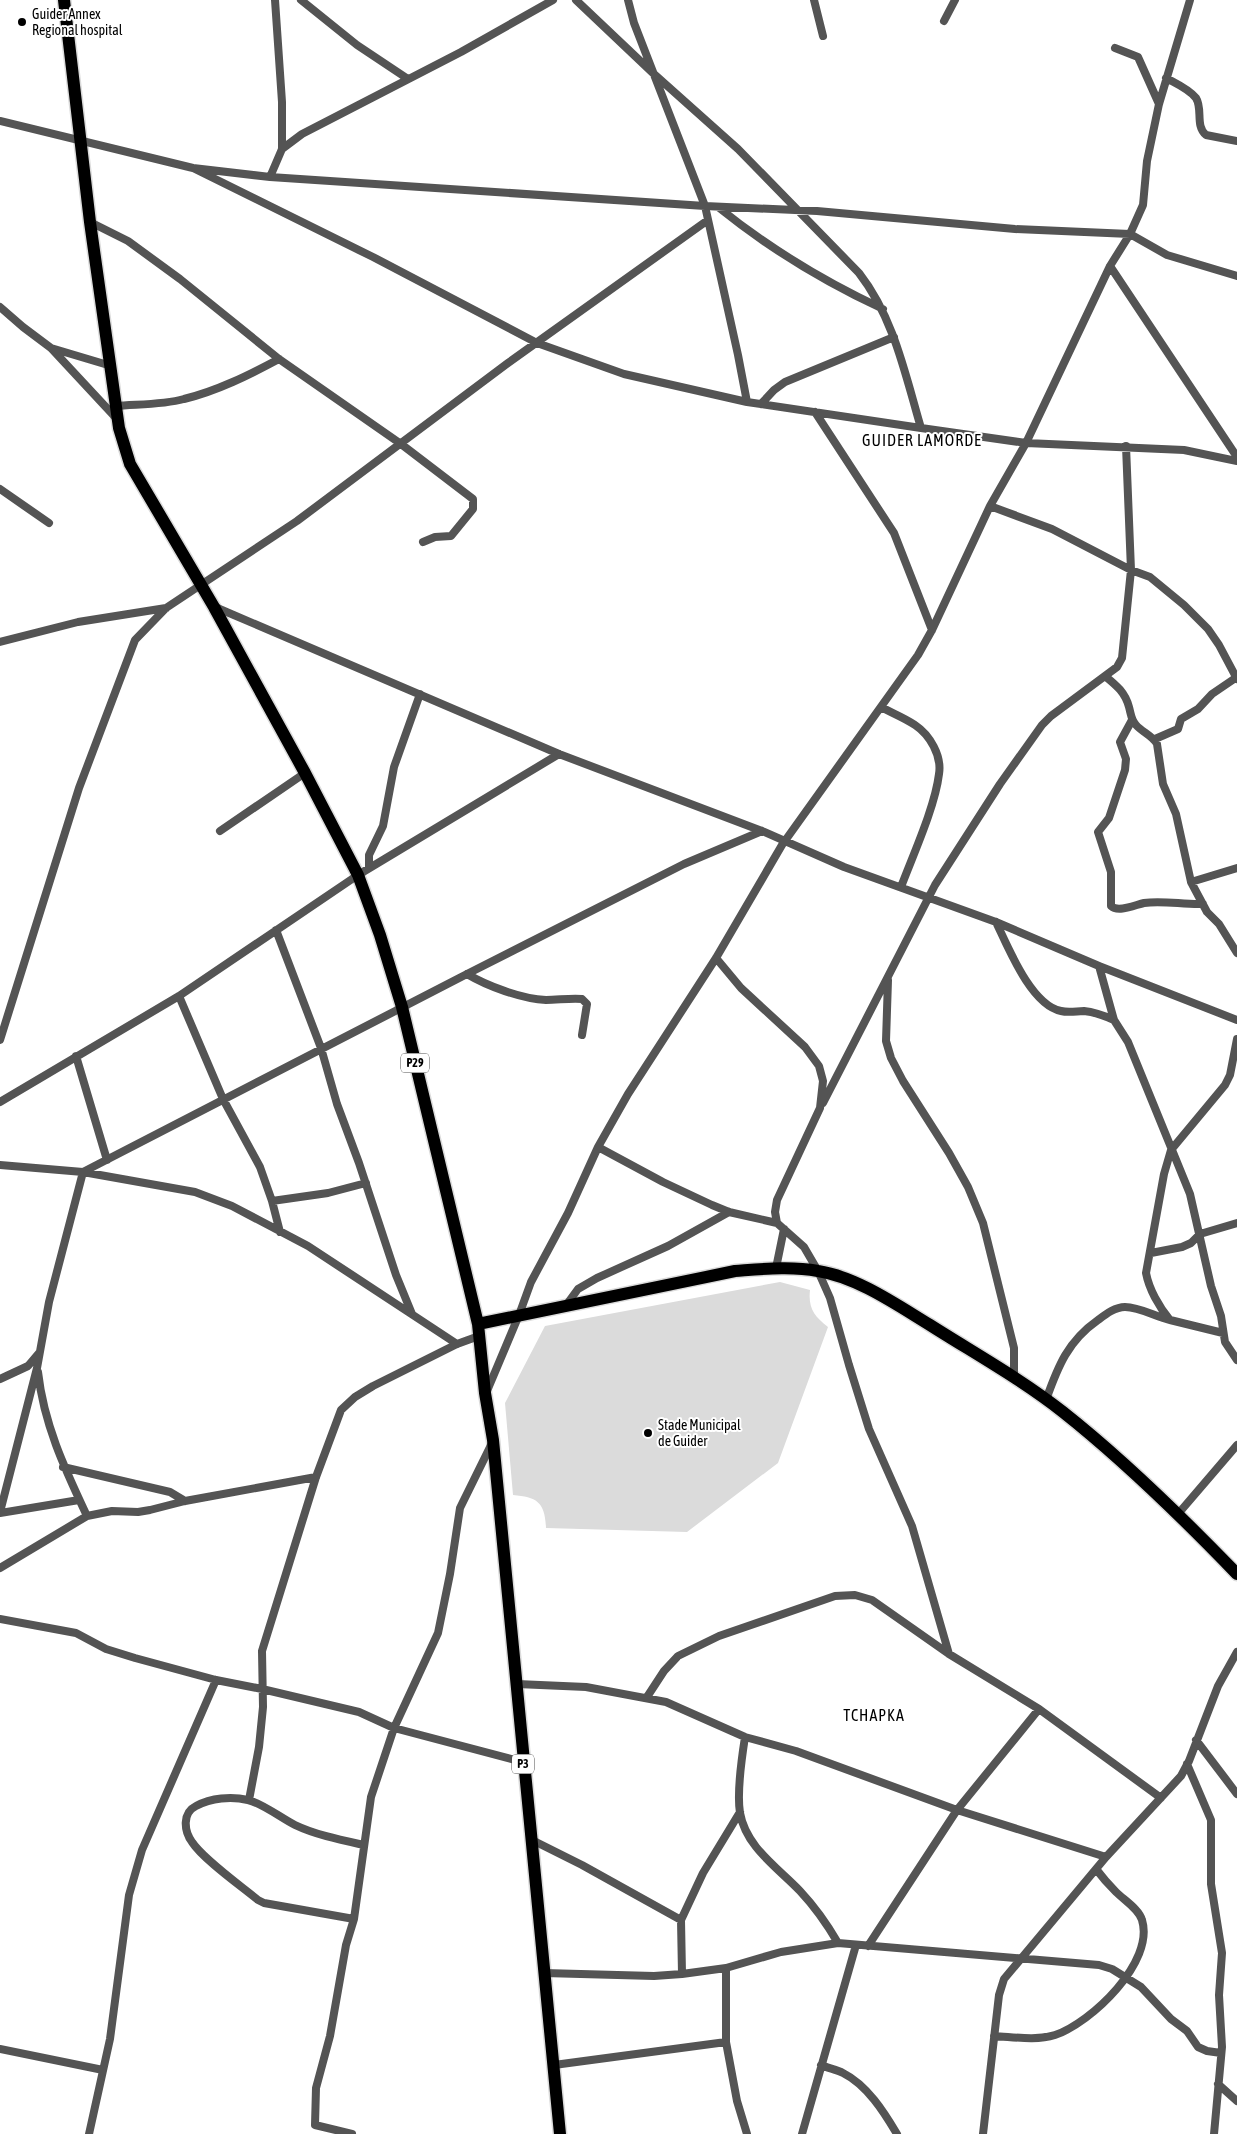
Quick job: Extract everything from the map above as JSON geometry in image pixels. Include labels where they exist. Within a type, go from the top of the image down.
[{"type":"main road","name":"P29","points":[[64,0],[108,365],[117,419],[130,464],[214,607],[306,773],[358,875],[380,935],[402,1007],[478,1330]]},
{"type":"main road","points":[[478,1330],[519,1315],[735,1271],[776,1268],[818,1270],[845,1278],[896,1305],[1014,1377],[1063,1412],[1178,1514],[1237,1574]]},
{"type":"main road","name":"P3","points":[[478,1330],[485,1394],[493,1440],[560,2134]]},
{"type":"street","points":[[270,177],[282,149],[282,102],[275,0]]},
{"type":"street","points":[[301,0],[357,45],[408,79]]},
{"type":"street","points":[[282,149],[302,134],[461,52],[553,0]]},
{"type":"street","points":[[576,0],[654,74],[738,149],[858,273],[872,290],[883,309],[894,337],[921,428]]},
{"type":"street","points":[[628,0],[634,23],[705,206],[747,402]]},
{"type":"street","points":[[814,0],[823,36]]},
{"type":"street","points":[[944,21],[955,0]]},
{"type":"street","points":[[485,1394],[519,1315],[530,1282],[568,1213],[598,1146],[672,1025],[716,958],[786,840],[918,655],[932,630],[990,506],[1026,443],[1110,266],[1130,234],[1144,205],[1147,161],[1159,104],[1190,0]]},
{"type":"street","points":[[1115,48],[1138,57],[1159,104]]},
{"type":"street","points":[[1166,78],[1194,96],[1198,102],[1201,128],[1206,135],[1237,141]]},
{"type":"street","points":[[0,121],[193,168],[270,177],[718,207],[796,210],[1015,228],[1130,234],[1167,255],[1237,276]]},
{"type":"street","points":[[193,168],[373,257],[537,343],[624,374],[747,402],[1026,443],[1184,450],[1237,459]]},
{"type":"street","points":[[718,207],[753,235],[834,286],[883,309]]},
{"type":"street","points":[[0,1040],[79,788],[135,640],[166,608],[297,521],[537,343],[708,220]]},
{"type":"street","points":[[90,222],[128,242],[180,279],[279,359],[401,444],[473,499],[473,509],[452,536],[435,537],[423,542]]},
{"type":"street","points":[[1110,266],[1237,459]]},
{"type":"street","points":[[0,308],[51,348],[117,419]]},
{"type":"street","points":[[761,404],[774,390],[785,382],[894,337]]},
{"type":"street","points":[[51,348],[108,365]]},
{"type":"street","points":[[115,406],[183,399],[208,392],[254,373],[279,359]]},
{"type":"street","points":[[816,412],[894,533],[932,630]]},
{"type":"street","points":[[777,1222],[775,1212],[777,1200],[820,1108],[928,897],[1000,784],[1042,725],[1051,716],[1117,667],[1122,658],[1130,570],[1126,446]]},
{"type":"street","points":[[0,489],[48,523]]},
{"type":"street","points":[[990,506],[1052,529],[1130,570],[1150,577],[1208,629],[1237,678],[1212,694],[1198,709],[1181,719],[1178,729],[1155,740]]},
{"type":"street","points":[[214,607],[559,754],[786,840],[844,867],[996,922],[1099,966],[1237,1020]]},
{"type":"street","points":[[0,642],[78,622],[166,608]]},
{"type":"street","points":[[1105,676],[1126,695],[1132,720],[1155,740],[1163,784],[1176,814],[1192,882],[1203,904],[1219,924],[1237,953]]},
{"type":"street","points":[[370,868],[369,855],[383,826],[394,767],[420,694]]},
{"type":"street","points":[[881,707],[916,725],[933,744],[938,756],[940,774],[930,810],[900,887]]},
{"type":"street","points":[[1132,720],[1120,742],[1126,759],[1125,770],[1109,818],[1098,832],[1111,872],[1111,906],[1118,909],[1153,902],[1187,905],[1203,904]]},
{"type":"street","points":[[0,1102],[179,996],[358,875],[559,754]]},
{"type":"street","points":[[220,830],[306,773]]},
{"type":"street","points":[[80,1500],[0,1512],[37,1368],[49,1302],[83,1172],[321,1048],[684,864],[762,831]]},
{"type":"street","points":[[1192,882],[1237,868]]},
{"type":"street","points":[[996,922],[1029,985],[1040,999],[1059,1011],[1083,1011],[1114,1020]]},
{"type":"street","points":[[276,930],[321,1048],[337,1104],[396,1274],[412,1314]]},
{"type":"street","points":[[716,958],[741,988],[805,1047],[819,1066],[822,1081],[820,1108]]},
{"type":"street","points":[[1099,966],[1114,1020],[1128,1042],[1190,1194],[1211,1286],[1221,1316],[1225,1342],[1237,1360]]},
{"type":"street","points":[[467,974],[482,983],[545,1000],[582,999],[586,1004],[582,1035]]},
{"type":"street","points":[[888,975],[886,1041],[888,1049],[903,1081],[949,1153],[968,1187],[983,1223],[1014,1348],[1014,1377]]},
{"type":"street","points":[[179,996],[223,1099],[260,1167],[280,1232]]},
{"type":"street","points":[[1170,1320],[1148,1281],[1146,1272],[1164,1174],[1171,1150],[1225,1085],[1230,1075],[1237,1039]]},
{"type":"street","points":[[76,1056],[107,1160]]},
{"type":"street","points":[[598,1146],[662,1182],[729,1212],[777,1222],[804,1247],[818,1270],[838,1322],[849,1365],[869,1428],[912,1526],[949,1654]]},
{"type":"street","points":[[0,1165],[83,1172],[195,1192],[232,1206],[308,1246],[347,1274],[457,1344]]},
{"type":"street","points":[[272,1201],[328,1193],[366,1183]]},
{"type":"street","points":[[567,1304],[578,1290],[597,1278],[668,1246],[729,1212]]},
{"type":"street","points":[[1151,1253],[1182,1247],[1200,1234],[1237,1223]]},
{"type":"street","points":[[776,1268],[784,1229]]},
{"type":"street","points":[[1046,1400],[1056,1371],[1081,1332],[1106,1313],[1118,1308],[1128,1307],[1223,1334]]},
{"type":"street","points":[[249,1800],[259,1747],[262,1651],[316,1477],[341,1410],[355,1397],[373,1386],[457,1344],[478,1330]]},
{"type":"street","points":[[0,1379],[28,1366],[40,1352]]},
{"type":"street","points":[[37,1368],[40,1395],[47,1422],[63,1467],[87,1516]]},
{"type":"street","points":[[314,2134],[316,2088],[330,2036],[346,1945],[354,1919],[370,1797],[394,1728],[438,1633],[450,1574],[460,1508],[493,1440]]},
{"type":"street","points":[[1178,1514],[1237,1445]]},
{"type":"street","points":[[63,1467],[170,1492],[185,1502]]},
{"type":"street","points":[[0,1568],[87,1516],[112,1511],[138,1512],[316,1477]]},
{"type":"street","points":[[647,1697],[664,1671],[678,1656],[719,1636],[835,1596],[855,1595],[872,1600],[949,1654],[1039,1708],[1161,1798]]},
{"type":"street","points":[[0,1619],[76,1633],[106,1649],[216,1680],[359,1712],[394,1728],[523,1762]]},
{"type":"street","points":[[983,2134],[994,2036],[1001,1987],[1004,1979],[1106,1857],[1181,1776],[1218,1686],[1237,1652]]},
{"type":"street","points":[[89,2134],[113,2016],[129,1894],[140,1858],[216,1680]]},
{"type":"street","points":[[517,1684],[586,1687],[647,1697],[672,1704],[745,1737],[796,1751],[956,1810],[1106,1857]]},
{"type":"street","points":[[868,1946],[956,1810],[1039,1708]]},
{"type":"street","points":[[745,1737],[740,1812],[746,1832],[756,1847],[823,1917],[838,1943]]},
{"type":"street","points":[[1196,1740],[1237,1794]]},
{"type":"street","points":[[1187,1764],[1211,1820],[1211,1884],[1222,1953],[1219,1995],[1221,2053],[1214,2134]]},
{"type":"street","points":[[354,1919],[264,1903],[258,1900],[193,1845],[186,1829],[188,1813],[193,1807],[214,1799],[234,1798],[249,1800],[298,1826],[364,1845]]},
{"type":"street","points":[[682,1974],[680,1920],[703,1873],[740,1812]]},
{"type":"street","points":[[532,1840],[582,1865],[680,1920]]},
{"type":"street","points":[[994,2036],[1041,2039],[1073,2028],[1109,1998],[1136,1960],[1142,1942],[1143,1922],[1138,1912],[1115,1892],[1096,1869]]},
{"type":"street","points":[[544,1973],[654,1976],[682,1974],[726,1968],[781,1952],[838,1943],[1099,1965],[1112,1968],[1141,1987],[1171,2019],[1187,2031],[1198,2046],[1207,2051],[1221,2053]]},
{"type":"street","points":[[802,2134],[856,1945]]},
{"type":"street","points":[[726,1968],[726,2042],[737,2101],[747,2134]]},
{"type":"street","points":[[554,2065],[726,2042]]},
{"type":"street","points":[[0,2049],[103,2070]]},
{"type":"street","points":[[821,2065],[844,2074],[860,2086],[884,2112],[897,2134]]},
{"type":"street","points":[[1218,2084],[1237,2101]]},
{"type":"street","points":[[315,2125],[352,2134]]},
{"type":"shaded area","name":"Stade Municipal de Guider","points":[[780,1282],[810,1290],[811,1307],[819,1319],[828,1327],[778,1463],[687,1532],[546,1528],[544,1512],[538,1502],[528,1497],[513,1495],[505,1403],[545,1326]]},
{"type":"place","name":"Guider Annex Regional hospital","points":[[22,22]]},
{"type":"place","name":"Stade Municipal de Guider","points":[[648,1433]]},
{"type":"district","name":"GUIDER LAMORDE","points":[[922,440]]},
{"type":"district","name":"TCHAPKA","points":[[874,1715]]}]
